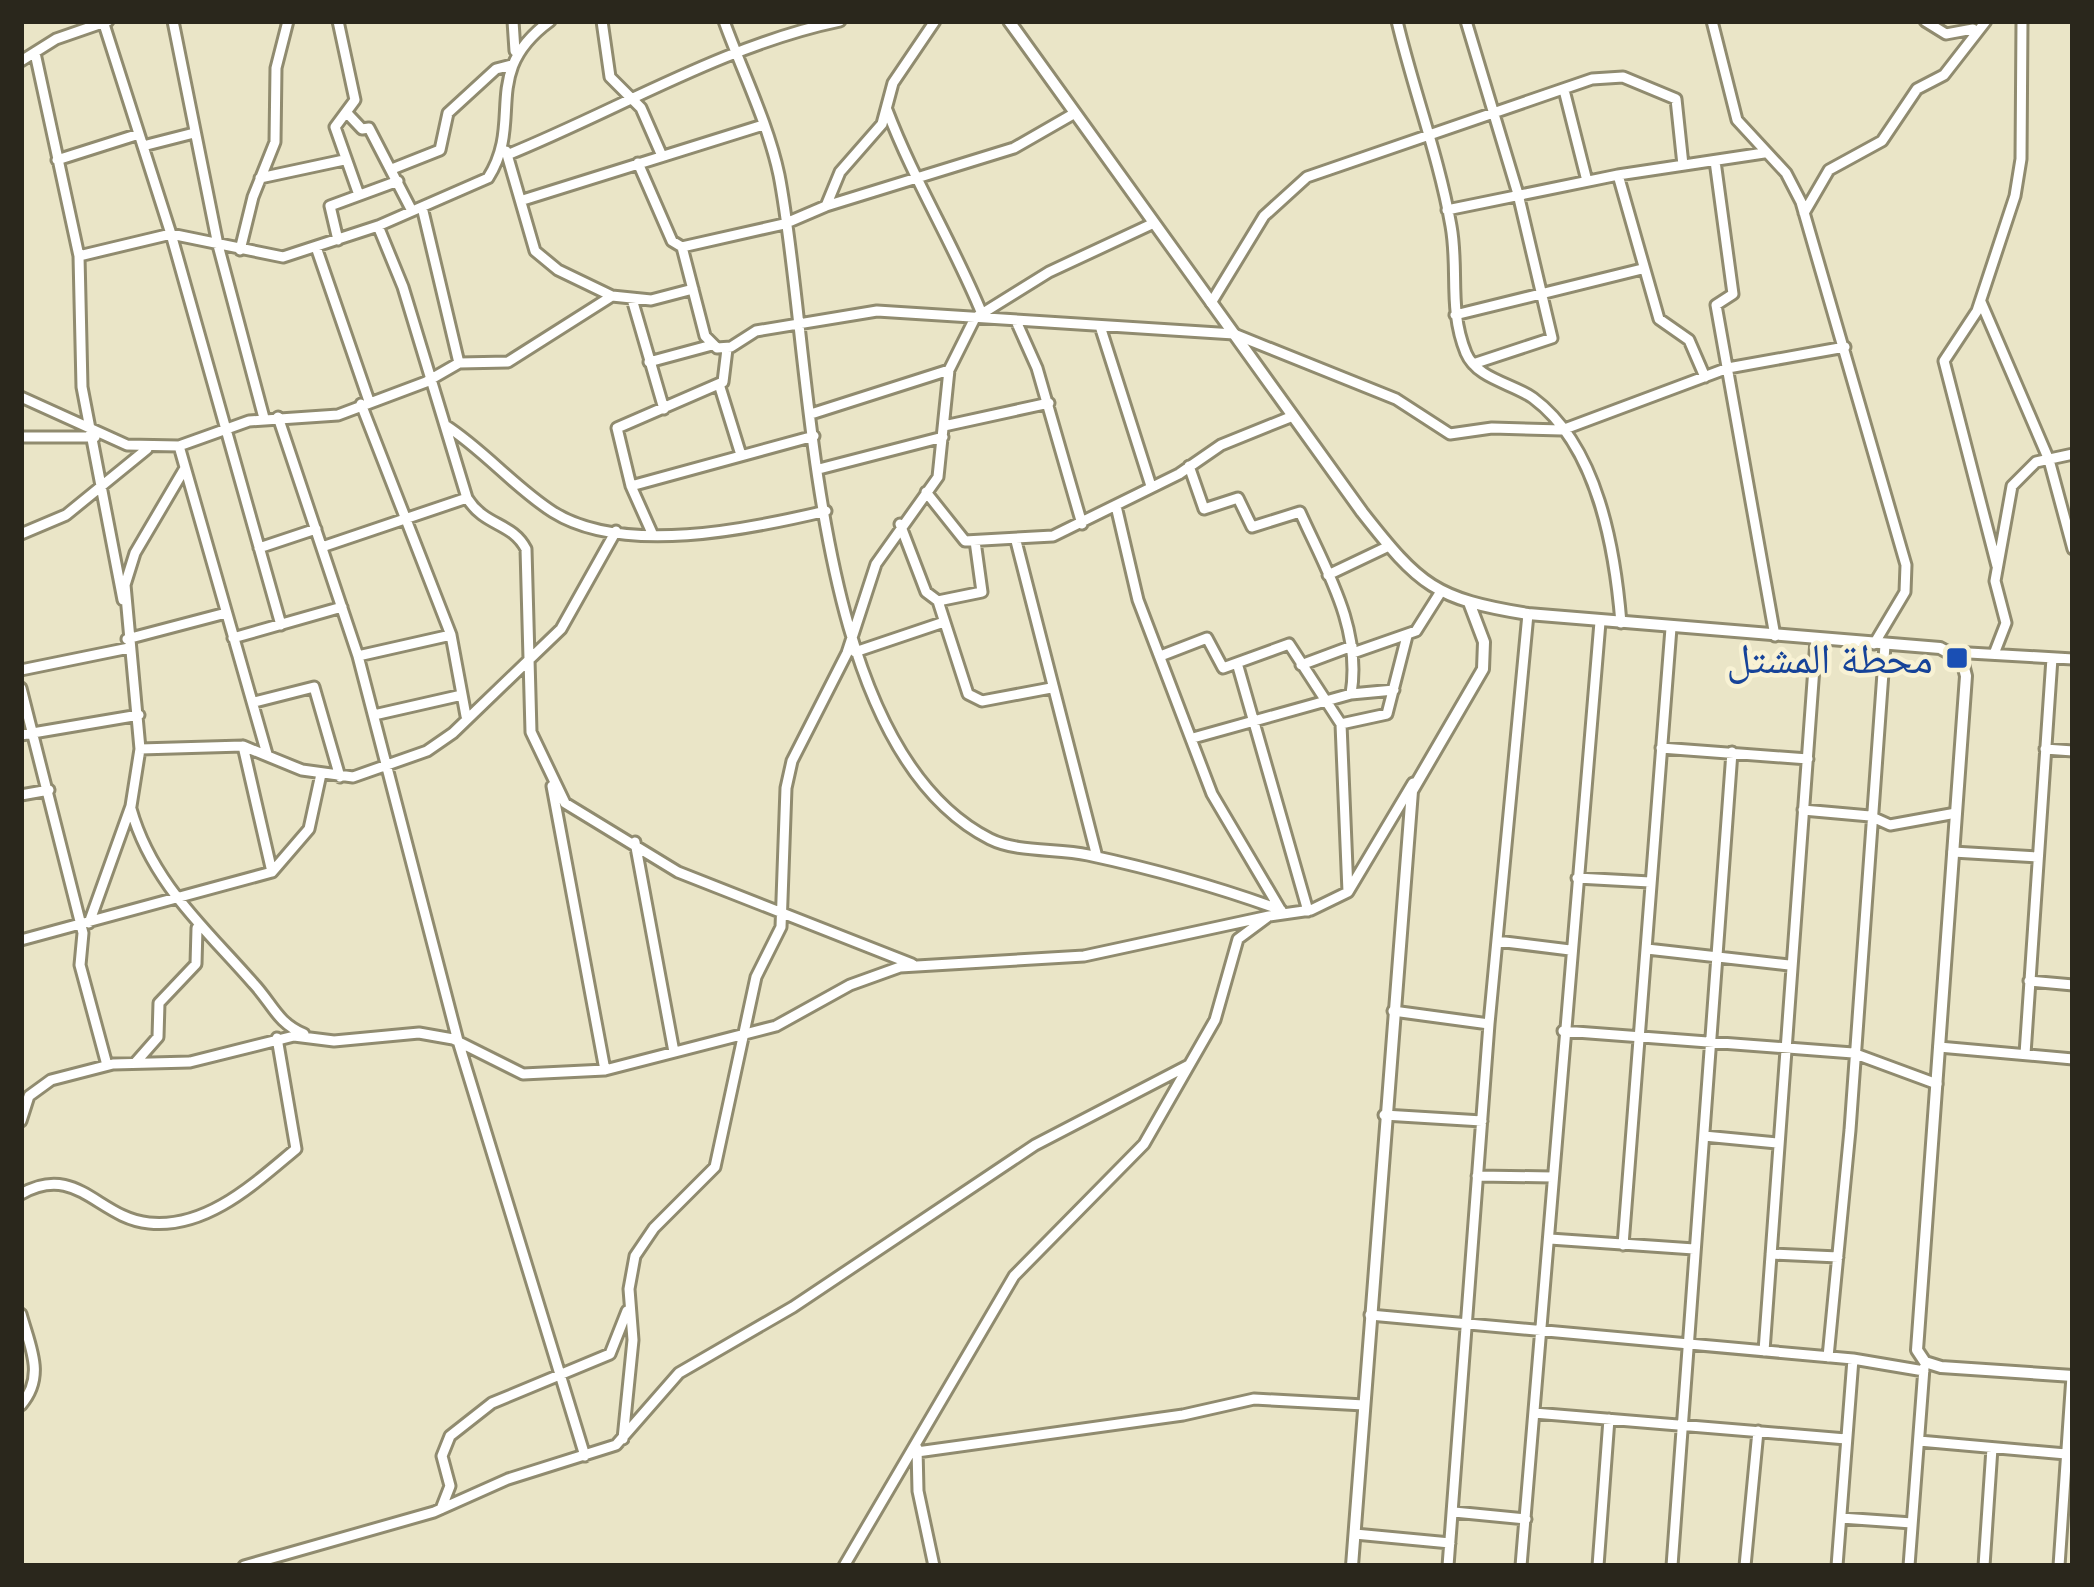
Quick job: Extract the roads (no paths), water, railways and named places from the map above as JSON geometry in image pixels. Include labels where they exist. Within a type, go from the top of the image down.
[{"type":"street","points":[[173,21],[218,245],[264,418]]},
{"type":"street","points":[[240,250],[275,142],[276,68],[288,21]]},
{"type":"street","points":[[338,21],[355,100],[334,127],[359,196]]},
{"type":"street","points":[[79,256],[171,234],[283,257],[378,226],[491,176],[502,141],[513,21]]},
{"type":"street","points":[[392,169],[440,150],[448,113],[496,69],[513,60],[550,21]]},
{"type":"street","points":[[602,21],[610,77],[633,97],[662,156]]},
{"type":"street","points":[[724,21],[778,170],[819,469],[850,640],[887,731],[949,806],[995,842],[1097,857],[1282,912]]},
{"type":"street","points":[[507,155],[633,97],[840,21]]},
{"type":"street","points":[[826,206],[840,172],[878,129],[893,83],[935,21]]},
{"type":"street","points":[[1010,21],[1389,546],[1440,593],[1470,605],[1600,622],[2073,659]]},
{"type":"street","points":[[1397,21],[1447,210],[1455,315],[1473,364],[1536,400],[1562,430],[1603,504],[1616,557],[1621,623]]},
{"type":"street","points":[[1466,21],[1491,117],[1518,194],[1552,340],[1473,364]]},
{"type":"street","points":[[1712,21],[1738,120],[1786,173],[1804,213],[1900,532],[1907,578],[1880,645],[1828,1357]]},
{"type":"street","points":[[1925,21],[1946,34],[1983,24]]},
{"type":"street","points":[[1996,566],[1944,361],[1981,302],[2019,178],[2022,21]]},
{"type":"street","points":[[21,61],[56,39],[105,22],[171,234],[281,625]]},
{"type":"street","points":[[1804,213],[1829,170],[1882,141],[1918,89],[1944,75],[1983,24]]},
{"type":"street","points":[[35,53],[79,256],[82,386],[103,484],[139,715],[140,748],[130,806],[85,924],[80,965],[107,1065]]},
{"type":"street","points":[[1211,303],[1264,216],[1307,177],[1564,90],[1613,76],[1670,95],[1681,110],[1683,165]]},
{"type":"street","points":[[1564,90],[1587,181]]},
{"type":"street","points":[[887,110],[915,179],[953,244],[979,316]]},
{"type":"street","points":[[346,112],[362,129],[369,128],[417,209],[459,362]]},
{"type":"street","points":[[638,163],[672,241],[682,247],[784,224],[826,206],[1014,148],[1075,113]]},
{"type":"street","points":[[523,200],[763,125]]},
{"type":"street","points":[[57,160],[194,133]]},
{"type":"street","points":[[502,141],[538,254],[612,296],[632,299],[693,290]]},
{"type":"street","points":[[1447,210],[1618,175],[1765,153]]},
{"type":"street","points":[[260,178],[344,160]]},
{"type":"street","points":[[1714,160],[1733,294],[1716,305],[1775,636]]},
{"type":"street","points":[[1618,175],[1659,319],[1689,340],[1705,377]]},
{"type":"street","points":[[338,240],[329,207],[398,181]]},
{"type":"street","points":[[441,1508],[449,1486],[442,1456],[450,1436],[492,1402],[600,1361],[617,1348],[632,1267],[642,1243],[715,1167],[729,1081],[746,1034],[760,961],[781,926],[788,774],[850,640],[872,574],[900,524],[938,477],[949,370],[979,316],[1058,267],[1154,224]]},
{"type":"street","points":[[378,226],[404,287],[467,497],[482,519],[511,531],[524,544],[531,732],[572,809],[678,872],[916,965]]},
{"type":"street","points":[[316,247],[404,517],[451,635],[466,716]]},
{"type":"street","points":[[682,247],[712,345]]},
{"type":"street","points":[[1455,315],[1543,298],[1642,269]]},
{"type":"street","points":[[21,397],[94,434],[147,449],[179,446],[264,418],[327,417],[430,380],[459,362],[508,362],[612,296]]},
{"type":"street","points":[[632,299],[664,409]]},
{"type":"street","points":[[1981,302],[2049,460],[2073,549]]},
{"type":"street","points":[[727,349],[751,332],[877,311],[1234,334],[1396,399],[1450,434],[1492,428],[1562,430],[1728,368],[1846,347]]},
{"type":"street","points":[[1016,321],[1049,403],[1082,524]]},
{"type":"street","points":[[1100,326],[1151,486]]},
{"type":"street","points":[[649,362],[712,345],[727,349]]},
{"type":"street","points":[[652,532],[631,486],[617,428],[719,384],[727,374],[727,349]]},
{"type":"street","points":[[811,414],[949,370]]},
{"type":"street","points":[[719,384],[741,455]]},
{"type":"street","points":[[819,469],[1049,403]]},
{"type":"street","points":[[926,493],[963,540],[1053,536],[1117,506],[1221,445],[1293,416]]},
{"type":"street","points":[[278,417],[358,656],[458,1041],[585,1456]]},
{"type":"street","points":[[445,425],[557,514],[616,531],[739,531],[826,511]]},
{"type":"street","points":[[21,436],[94,434]]},
{"type":"street","points":[[631,486],[814,436]]},
{"type":"street","points":[[179,446],[267,754]]},
{"type":"street","points":[[21,534],[66,515],[147,449]]},
{"type":"street","points":[[1994,654],[2007,619],[1995,586],[2012,486],[2026,467],[2073,454]]},
{"type":"street","points":[[1189,466],[1204,509],[1238,497],[1252,527],[1299,511],[1328,575],[1352,650],[1351,694]]},
{"type":"street","points":[[123,601],[135,553],[185,468]]},
{"type":"street","points":[[322,547],[467,497]]},
{"type":"street","points":[[1117,506],[1138,600],[1226,823],[1282,912]]},
{"type":"street","points":[[900,524],[926,592],[938,601],[962,686],[975,699],[1052,688]]},
{"type":"street","points":[[259,548],[316,530]]},
{"type":"street","points":[[140,748],[243,746],[340,777],[439,744],[527,665],[574,612],[616,531]]},
{"type":"street","points":[[1016,541],[1097,857]]},
{"type":"street","points":[[938,601],[982,592],[975,542]]},
{"type":"street","points":[[1328,575],[1389,546]]},
{"type":"street","points":[[1301,665],[1407,636],[1420,629],[1440,593]]},
{"type":"street","points":[[130,806],[177,901],[197,928],[252,980],[283,1024],[334,1041],[419,1033],[458,1041],[523,1074],[605,1070],[783,1023],[860,981],[916,965],[1084,956],[1282,912],[1308,911],[1348,892],[1413,783],[1461,715],[1483,669],[1484,642],[1470,605]]},
{"type":"street","points":[[233,638],[342,607]]},
{"type":"street","points":[[21,670],[128,644],[226,613]]},
{"type":"street","points":[[1448,1566],[1489,1024],[1528,614]]},
{"type":"street","points":[[855,652],[944,622]]},
{"type":"street","points":[[1521,1566],[1600,622]]},
{"type":"street","points":[[1623,1244],[1672,628]]},
{"type":"street","points":[[358,656],[451,635]]},
{"type":"street","points":[[1341,724],[1386,716],[1407,636]]},
{"type":"street","points":[[1163,655],[1207,638],[1222,668],[1286,643],[1341,724],[1348,892]]},
{"type":"street","points":[[1764,1351],[1816,640]]},
{"type":"street","points":[[1909,1566],[1924,1366],[1916,1342],[1964,665],[1952,652]]},
{"type":"street","points":[[1964,665],[1979,652]]},
{"type":"street","points":[[2025,1054],[2052,658]]},
{"type":"street","points":[[1237,663],[1308,911]]},
{"type":"street","points":[[255,702],[314,687],[340,777]]},
{"type":"street","points":[[21,688],[27,734],[49,790],[85,924]]},
{"type":"street","points":[[1193,738],[1351,694],[1394,690]]},
{"type":"street","points":[[374,715],[462,695]]},
{"type":"street","points":[[27,734],[139,715]]},
{"type":"street","points":[[243,746],[272,872]]},
{"type":"street","points":[[1661,748],[1808,759]]},
{"type":"street","points":[[2045,749],[2073,751]]},
{"type":"street","points":[[1672,1566],[1732,752]]},
{"type":"street","points":[[21,940],[272,872],[310,829],[321,774]]},
{"type":"street","points":[[550,775],[605,1070]]},
{"type":"street","points":[[1352,1566],[1413,783]]},
{"type":"street","points":[[21,795],[49,790]]},
{"type":"street","points":[[1803,811],[1870,816],[1890,825],[1956,813]]},
{"type":"street","points":[[634,842],[674,1052]]},
{"type":"street","points":[[1953,852],[2037,857]]},
{"type":"street","points":[[1577,878],[1650,882]]},
{"type":"street","points":[[844,1566],[1021,1266],[1136,1155],[1220,1010],[1238,939],[1269,916]]},
{"type":"street","points":[[136,1062],[158,1037],[159,1003],[196,964],[197,928]]},
{"type":"street","points":[[1498,941],[1570,950]]},
{"type":"street","points":[[1647,950],[1789,964]]},
{"type":"street","points":[[2029,981],[2073,985]]},
{"type":"street","points":[[1393,1011],[1489,1024]]},
{"type":"street","points":[[1563,1031],[1853,1053],[1936,1084]]},
{"type":"street","points":[[21,1121],[36,1089],[51,1080],[107,1065],[190,1062],[277,1038],[309,1036]]},
{"type":"street","points":[[21,1194],[39,1184],[62,1183],[152,1223],[215,1210],[296,1149],[277,1038]]},
{"type":"street","points":[[1939,1047],[2073,1059]]},
{"type":"street","points":[[244,1566],[441,1508],[623,1439],[679,1372],[793,1307],[1035,1144],[1189,1065]]},
{"type":"street","points":[[1384,1115],[1483,1121]]},
{"type":"street","points":[[1704,1136],[1777,1143]]},
{"type":"street","points":[[1477,1176],[1553,1177]]},
{"type":"street","points":[[1550,1239],[1694,1249]]},
{"type":"street","points":[[1771,1254],[1838,1257]]},
{"type":"street","points":[[623,1439],[633,1340],[629,1300]]},
{"type":"street","points":[[21,1314],[37,1369],[21,1405]]},
{"type":"street","points":[[1370,1316],[2073,1376],[2059,1566]]},
{"type":"street","points":[[1838,1566],[1853,1359]]},
{"type":"street","points":[[916,1447],[1183,1415],[1254,1399],[1364,1405]]},
{"type":"street","points":[[1534,1413],[1846,1439]]},
{"type":"street","points":[[1598,1566],[1609,1419]]},
{"type":"street","points":[[1745,1566],[1758,1431]]},
{"type":"street","points":[[1919,1441],[2066,1454]]},
{"type":"street","points":[[916,1447],[918,1491],[934,1566]]},
{"type":"street","points":[[1984,1566],[1992,1448]]},
{"type":"street","points":[[1454,1512],[1526,1519]]},
{"type":"street","points":[[1841,1517],[1912,1523]]},
{"type":"street","points":[[1354,1534],[1450,1543]]},
{"type":"street","points":[[2060,1550],[2073,1551]]},
{"type":"place","name":"محطة المشتل","points":[[1957,658]]}]
